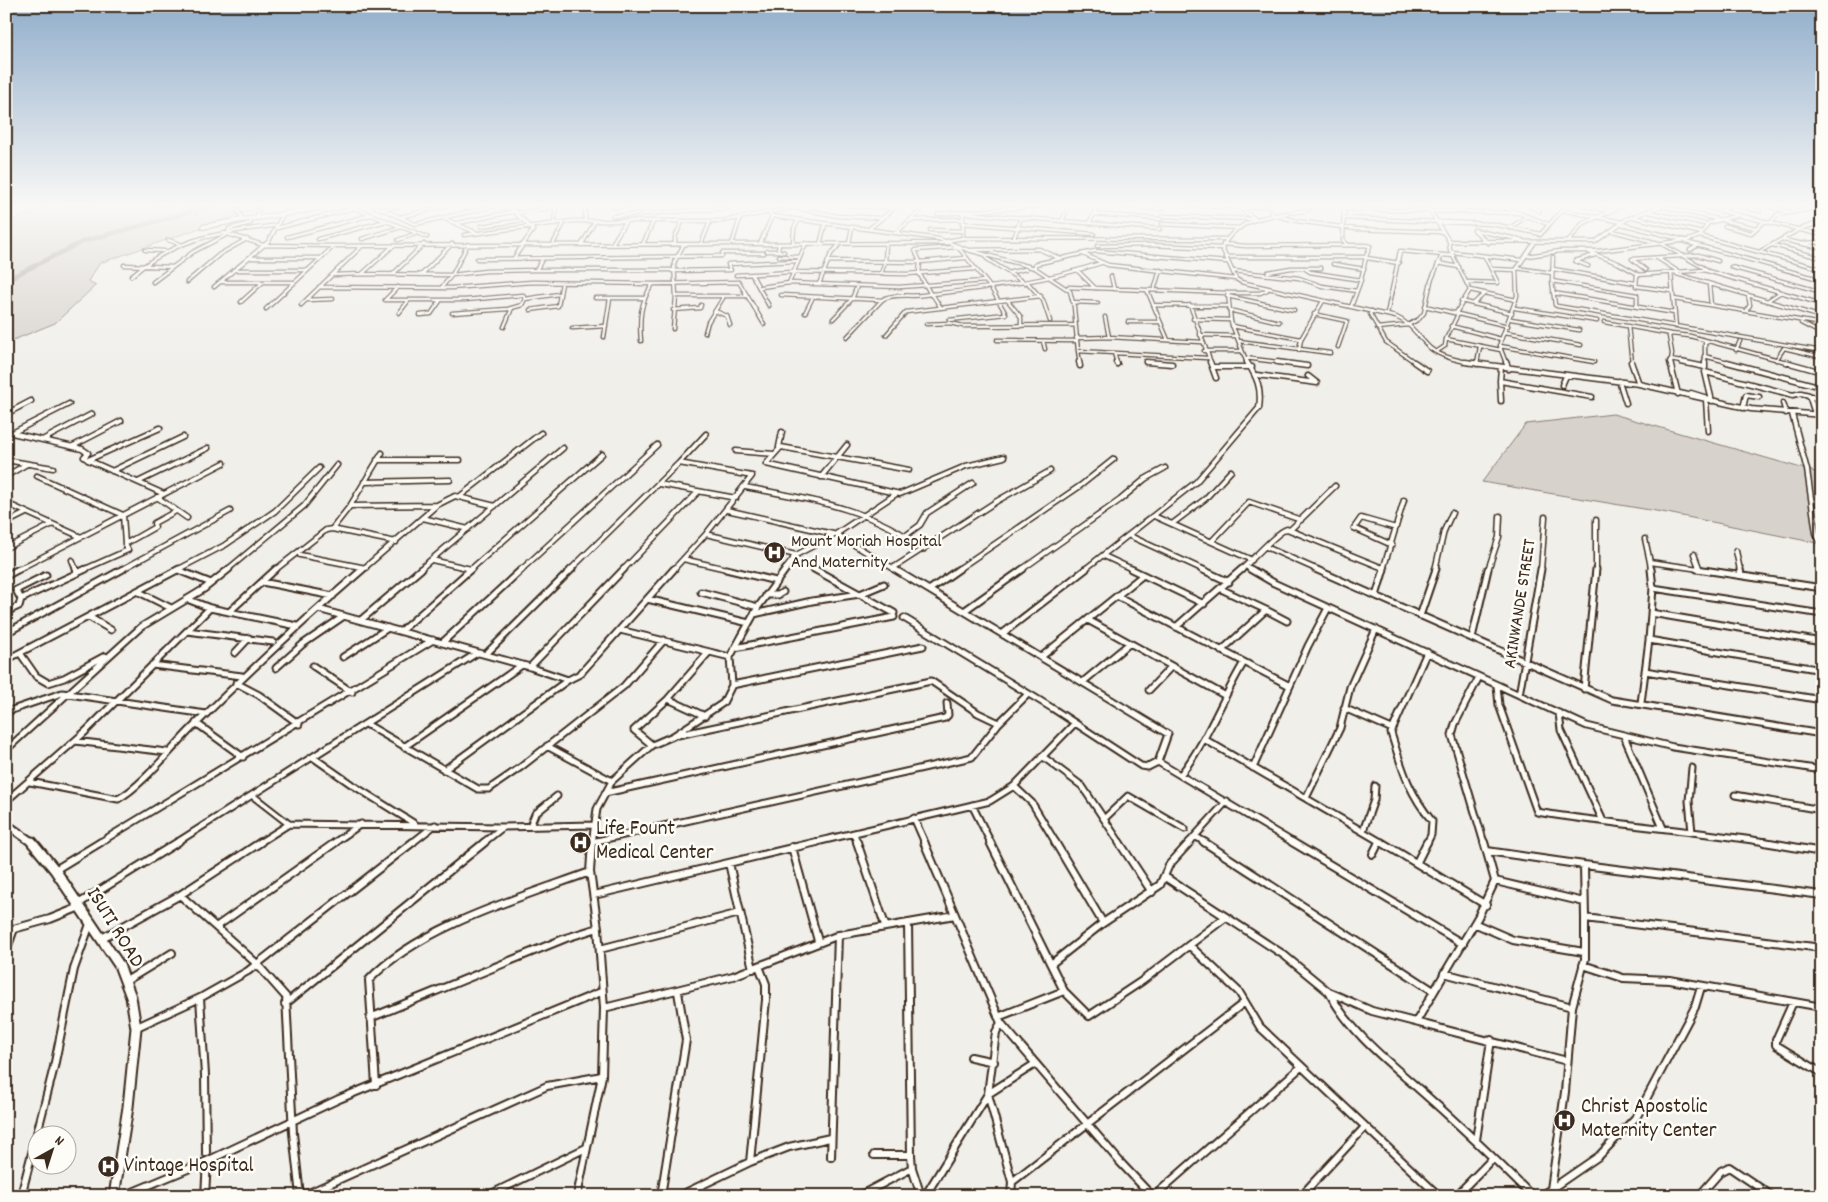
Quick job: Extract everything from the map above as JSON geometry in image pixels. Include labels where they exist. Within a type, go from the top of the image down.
[{"type":"street","points":[[131,276],[149,262]]},
{"type":"street","points":[[153,282],[180,262]]},
{"type":"street","points":[[187,282],[210,262]]},
{"type":"street","points":[[214,287],[243,262]]},
{"type":"street","points":[[266,309],[315,262]]},
{"type":"street","points":[[301,305],[345,262]]},
{"type":"street","points":[[362,274],[375,262]]},
{"type":"street","points":[[393,274],[405,262]]},
{"type":"street","points":[[421,275],[434,262]]},
{"type":"street","points":[[441,288],[452,275],[459,262]]},
{"type":"street","points":[[536,270],[541,262]]},
{"type":"street","points":[[673,329],[673,310],[676,296],[672,270],[675,262]]},
{"type":"street","points":[[755,262],[728,264],[748,296],[753,310],[764,324]]},
{"type":"street","points":[[789,283],[797,262]]},
{"type":"street","points":[[819,284],[828,262]]},
{"type":"street","points":[[881,274],[885,262]]},
{"type":"street","points":[[920,262],[918,273],[925,286],[942,308]]},
{"type":"street","points":[[926,324],[1005,315],[1005,308],[969,262]]},
{"type":"street","points":[[993,262],[1011,272],[1041,296],[1050,313],[1050,321]]},
{"type":"street","points":[[1016,262],[1035,266],[1049,262]]},
{"type":"street","points":[[1227,262],[1236,279]]},
{"type":"street","points":[[1351,307],[1365,262]]},
{"type":"street","points":[[1387,314],[1399,263],[1393,262]]},
{"type":"street","points":[[1457,262],[1468,282],[1470,290]]},
{"type":"street","points":[[1468,282],[1498,283],[1489,262]]},
{"type":"street","points":[[1508,369],[1501,348],[1501,339],[1515,308],[1516,269],[1521,262]]},
{"type":"street","points":[[1553,262],[1553,293],[1555,305],[1557,306],[1822,351]]},
{"type":"street","points":[[1573,262],[1573,273]]},
{"type":"street","points":[[1575,262],[1588,266]]},
{"type":"street","points":[[1616,262],[1638,274],[1706,271],[1822,304]]},
{"type":"street","points":[[1636,262],[1646,270]]},
{"type":"street","points":[[1662,262],[1673,272],[1822,317]]},
{"type":"street","points":[[1694,262],[1706,269]]},
{"type":"street","points":[[1755,262],[1822,280]]},
{"type":"street","points":[[1796,262],[1822,269]]},
{"type":"street","points":[[847,337],[886,298],[1026,283],[1052,278],[1101,263],[1236,279],[1268,290],[1387,314],[1403,320],[1423,343],[1436,352],[1454,360],[1508,369],[1639,384],[1711,400]]},
{"type":"street","points":[[1378,328],[1408,325],[1419,320],[1424,313],[1438,263],[1459,267]]},
{"type":"street","points":[[1333,264],[1364,269]]},
{"type":"street","points":[[124,265],[173,267]]},
{"type":"street","points":[[1035,266],[1067,287],[1070,291],[1073,302],[1080,366]]},
{"type":"street","points":[[1731,266],[1822,292]]},
{"type":"street","points":[[1011,272],[1026,268]]},
{"type":"street","points":[[1304,268],[1310,272],[1361,280]]},
{"type":"street","points":[[1233,272],[1321,268]]},
{"type":"street","points":[[736,275],[792,272],[881,274],[975,269]]},
{"type":"street","points":[[1492,269],[1573,273],[1672,292]]},
{"type":"street","points":[[233,270],[306,270]]},
{"type":"street","points":[[332,274],[452,275],[486,271],[536,270],[730,270]]},
{"type":"street","points":[[1154,290],[1160,270]]},
{"type":"street","points":[[1078,271],[1095,288]]},
{"type":"street","points":[[1262,272],[1305,279],[1322,286],[1357,291]]},
{"type":"street","points":[[1673,272],[1672,292],[1676,327]]},
{"type":"street","points":[[752,274],[761,287],[769,306]]},
{"type":"street","points":[[1637,307],[1636,284],[1638,274]]},
{"type":"street","points":[[1111,276],[1114,289]]},
{"type":"street","points":[[761,287],[789,283],[888,287],[985,281]]},
{"type":"street","points":[[1552,281],[1637,295]]},
{"type":"street","points":[[220,282],[293,282]]},
{"type":"street","points":[[240,302],[262,282]]},
{"type":"street","points":[[319,287],[441,288],[532,282],[653,284],[739,282]]},
{"type":"street","points":[[530,310],[558,306],[562,283]]},
{"type":"street","points":[[641,341],[639,315],[643,298],[653,284]]},
{"type":"street","points":[[1709,284],[1710,305]]},
{"type":"street","points":[[833,319],[852,299],[857,286]]},
{"type":"street","points":[[886,298],[888,287]]},
{"type":"street","points":[[1067,287],[1227,294],[1260,293],[1268,290]]},
{"type":"street","points":[[398,288],[385,300],[440,301],[523,295],[526,296],[525,299]]},
{"type":"street","points":[[1147,290],[1168,340]]},
{"type":"street","points":[[1470,290],[1516,300]]},
{"type":"street","points":[[1436,352],[1445,346],[1461,301],[1470,290]]},
{"type":"street","points":[[1767,301],[1781,292]]},
{"type":"street","points":[[1553,293],[1675,313]]},
{"type":"street","points":[[525,299],[559,294]]},
{"type":"street","points":[[1002,634],[1130,536],[1196,482],[1259,408],[1262,399],[1257,375],[1241,351],[1230,320],[1227,294]]},
{"type":"street","points":[[1227,294],[1294,310]]},
{"type":"street","points":[[1473,304],[1484,294]]},
{"type":"street","points":[[780,295],[882,300]]},
{"type":"street","points":[[676,296],[723,298],[748,296]]},
{"type":"street","points":[[886,335],[906,312],[1041,296]]},
{"type":"street","points":[[1746,311],[1750,305],[1748,296]]},
{"type":"street","points":[[805,313],[813,297]]},
{"type":"street","points":[[596,298],[643,298]]},
{"type":"street","points":[[604,337],[606,314],[610,298]]},
{"type":"street","points":[[705,333],[708,322],[723,298]]},
{"type":"street","points":[[306,300],[333,299]]},
{"type":"street","points":[[452,313],[512,308],[522,305],[525,299]]},
{"type":"street","points":[[1674,299],[1822,324]]},
{"type":"street","points":[[399,314],[409,300]]},
{"type":"street","points":[[420,315],[431,314],[440,301]]},
{"type":"street","points":[[1008,301],[1021,317],[1021,326]]},
{"type":"street","points":[[1299,350],[1301,339],[1323,301]]},
{"type":"street","points":[[1461,301],[1512,313]]},
{"type":"street","points":[[1073,302],[1098,303]]},
{"type":"street","points":[[673,310],[700,308],[701,305]]},
{"type":"street","points":[[1153,305],[1228,308],[1279,322]]},
{"type":"street","points":[[1190,305],[1204,351],[1216,378]]},
{"type":"street","points":[[1425,306],[1508,326]]},
{"type":"street","points":[[504,327],[512,308]]},
{"type":"street","points":[[949,308],[949,321],[952,325],[1075,325]]},
{"type":"street","points":[[1515,308],[1597,321]]},
{"type":"street","points":[[715,311],[727,316],[730,325]]},
{"type":"street","points":[[1372,311],[1370,314],[1392,347],[1427,371]]},
{"type":"street","points":[[1314,314],[1347,321],[1345,330],[1340,336],[1338,346]]},
{"type":"street","points":[[1105,317],[1109,337]]},
{"type":"street","points":[[1193,319],[1230,320]]},
{"type":"street","points":[[1511,319],[1579,330]]},
{"type":"street","points":[[1794,321],[1810,326],[1822,334]]},
{"type":"street","points":[[1128,322],[1160,322]]},
{"type":"street","points":[[1604,322],[1690,336],[1822,372]]},
{"type":"street","points":[[572,328],[606,326]]},
{"type":"street","points":[[1232,326],[1301,339]]},
{"type":"street","points":[[1451,326],[1501,339]]},
{"type":"street","points":[[1628,326],[1632,368],[1639,384]]},
{"type":"street","points":[[1505,332],[1581,345]]},
{"type":"street","points":[[1671,334],[1669,336],[1672,353],[1670,360],[1678,394]]},
{"type":"street","points":[[1200,335],[1236,336]]},
{"type":"street","points":[[997,340],[1043,341],[1109,337],[1202,342]]},
{"type":"street","points":[[1446,339],[1480,347],[1501,348],[1594,362]]},
{"type":"street","points":[[1043,341],[1045,348]]},
{"type":"street","points":[[1239,341],[1330,353]]},
{"type":"street","points":[[1736,350],[1740,341]]},
{"type":"street","points":[[1708,342],[1705,343],[1704,356],[1711,400]]},
{"type":"street","points":[[1477,364],[1476,360],[1480,347]]},
{"type":"street","points":[[1776,360],[1784,348],[1822,357]]},
{"type":"street","points":[[1078,351],[1208,358]]},
{"type":"street","points":[[1204,351],[1241,351]]},
{"type":"street","points":[[1114,353],[1117,364]]},
{"type":"street","points":[[1145,362],[1172,365],[1172,356]]},
{"type":"street","points":[[1704,356],[1822,387]]},
{"type":"street","points":[[1245,358],[1308,366]]},
{"type":"street","points":[[1670,360],[1705,367]]},
{"type":"street","points":[[1212,367],[1252,367]]},
{"type":"street","points":[[1501,368],[1501,401]]},
{"type":"street","points":[[1706,372],[1793,395],[1800,392],[1822,400]]},
{"type":"street","points":[[1257,375],[1317,382],[1308,376]]},
{"type":"street","points":[[1562,385],[1566,376]]},
{"type":"street","points":[[1619,381],[1626,404]]},
{"type":"street","points":[[1500,382],[1592,396]]},
{"type":"street","points":[[1691,393],[1743,408],[1786,414],[1822,415]]},
{"type":"street","points":[[1743,408],[1746,395],[1759,397]]},
{"type":"street","points":[[1811,396],[1810,407],[1815,414]]},
{"type":"street","points":[[1706,400],[1708,431]]},
{"type":"street","points":[[6,414],[31,401]]},
{"type":"street","points":[[1783,402],[1786,414]]},
{"type":"street","points":[[6,436],[69,404]]},
{"type":"street","points":[[44,439],[92,414]]},
{"type":"street","points":[[1792,414],[1807,470],[1816,533],[1822,546]]},
{"type":"street","points":[[73,446],[121,421]]},
{"type":"street","points":[[88,460],[160,428]]},
{"type":"street","points":[[782,432],[779,447],[767,465],[896,494],[904,493],[966,466],[1004,457]]},
{"type":"street","points":[[12,433],[73,446],[88,453],[84,457],[88,460],[164,494]]},
{"type":"street","points":[[458,496],[541,433]]},
{"type":"street","points":[[486,654],[679,464],[706,434]]},
{"type":"street","points":[[112,471],[183,437]]},
{"type":"street","points":[[444,642],[657,445]]},
{"type":"street","points":[[821,477],[847,445]]},
{"type":"street","points":[[779,447],[908,470]]},
{"type":"street","points":[[138,482],[208,448]]},
{"type":"street","points":[[361,620],[563,448]]},
{"type":"street","points":[[736,451],[774,454]]},
{"type":"street","points":[[332,529],[350,506],[382,453]]},
{"type":"street","points":[[401,631],[602,454]]},
{"type":"street","points":[[928,590],[1080,486],[1114,459]]},
{"type":"street","points":[[6,460],[53,468]]},
{"type":"street","points":[[377,460],[460,460]]},
{"type":"street","points":[[6,576],[224,463]]},
{"type":"street","points":[[6,476],[27,464]]},
{"type":"street","points":[[444,770],[568,680],[580,674],[706,534],[752,478],[750,474],[679,464]]},
{"type":"street","points":[[6,750],[66,693],[145,623],[212,583],[287,522],[304,506],[337,465]]},
{"type":"street","points":[[6,660],[225,545],[275,511],[319,468]]},
{"type":"street","points":[[964,611],[1120,500],[1145,479],[1165,468]]},
{"type":"street","points":[[893,568],[997,501],[1050,471]]},
{"type":"street","points":[[1172,524],[1205,499],[1231,471]]},
{"type":"street","points":[[37,476],[123,515]]},
{"type":"street","points":[[364,482],[450,480]]},
{"type":"street","points":[[905,536],[918,528],[927,513],[973,483]]},
{"type":"street","points":[[659,484],[736,498]]},
{"type":"street","points":[[1290,530],[1336,486]]},
{"type":"street","points":[[745,488],[844,508],[863,515],[905,536],[924,549]]},
{"type":"street","points":[[530,667],[698,492]]},
{"type":"street","points":[[577,1196],[602,1076],[604,1008],[598,928],[590,872],[593,825],[605,793],[612,780],[652,745],[673,736],[722,703],[732,685],[730,657],[758,607],[794,557],[896,494]]},
{"type":"street","points":[[30,782],[118,799],[130,793],[167,752],[242,676],[437,505],[451,497],[458,496],[495,506]]},
{"type":"street","points":[[157,497],[187,518]]},
{"type":"street","points":[[1376,596],[1404,500]]},
{"type":"street","points":[[1212,541],[1249,502],[1301,520]]},
{"type":"street","points":[[6,503],[81,537]]},
{"type":"street","points":[[350,506],[437,505]]},
{"type":"street","points":[[727,510],[834,534],[893,568],[1084,681],[1168,734],[1158,762],[1148,767],[1141,766],[1075,723],[904,618]]},
{"type":"street","points":[[6,633],[230,511]]},
{"type":"street","points":[[125,544],[155,528],[154,523],[176,512]]},
{"type":"street","points":[[6,523],[26,513]]},
{"type":"street","points":[[1420,616],[1433,582],[1444,530],[1452,513]]},
{"type":"street","points":[[21,600],[127,552],[123,515]]},
{"type":"street","points":[[1154,516],[1252,560]]},
{"type":"street","points":[[1472,638],[1477,625],[1490,561],[1499,537],[1500,516]]},
{"type":"street","name":"AKINWANDE STREET","points":[[1519,695],[1527,664],[1546,538],[1545,517]]},
{"type":"street","points":[[423,518],[468,529]]},
{"type":"street","points":[[1392,544],[1354,528],[1360,519],[1364,518],[1396,528]]},
{"type":"street","points":[[1584,689],[1587,639],[1598,554],[1596,520]]},
{"type":"street","points":[[6,548],[51,525]]},
{"type":"street","points":[[228,612],[300,548],[322,532],[332,529],[396,542]]},
{"type":"street","points":[[1176,628],[1221,590],[1281,530],[1290,530],[1383,568]]},
{"type":"street","points":[[706,534],[794,557],[894,615],[735,648]]},
{"type":"street","points":[[1130,536],[1228,582]]},
{"type":"street","points":[[1641,703],[1653,588],[1645,539]]},
{"type":"street","points":[[1266,547],[1584,689],[1621,702],[1641,703],[1822,734]]},
{"type":"street","points":[[1736,551],[1741,576]]},
{"type":"street","points":[[1694,554],[1700,570]]},
{"type":"street","points":[[300,555],[366,568]]},
{"type":"street","points":[[1104,556],[1204,604]]},
{"type":"street","points":[[683,559],[776,581]]},
{"type":"street","points":[[72,560],[77,573]]},
{"type":"street","points":[[432,560],[471,569]]},
{"type":"street","points":[[1650,562],[1822,588]]},
{"type":"street","points":[[1245,566],[1260,576],[1328,608],[1587,726],[1624,736],[1822,770]]},
{"type":"street","points":[[178,570],[212,583]]},
{"type":"street","points":[[6,612],[19,606],[21,600],[16,590],[46,575]]},
{"type":"street","points":[[1041,657],[1143,575]]},
{"type":"street","points":[[262,582],[333,596]]},
{"type":"street","points":[[754,614],[812,601],[860,594],[884,584]]},
{"type":"street","points":[[1653,588],[1822,614]]},
{"type":"street","points":[[1221,590],[1287,621]]},
{"type":"street","points":[[137,591],[171,608]]},
{"type":"street","points":[[701,592],[758,607]]},
{"type":"street","points":[[766,595],[778,595],[783,592]]},
{"type":"street","points":[[1117,596],[1243,664],[1290,686]]},
{"type":"street","points":[[187,599],[210,608],[297,626]]},
{"type":"street","points":[[647,599],[749,623]]},
{"type":"street","points":[[6,801],[75,741],[210,608]]},
{"type":"street","points":[[1253,768],[1328,608]]},
{"type":"street","points":[[318,609],[444,642],[568,680]]},
{"type":"street","points":[[1221,651],[1266,610]]},
{"type":"street","points":[[1651,613],[1822,642]]},
{"type":"street","points":[[276,668],[304,644],[344,616]]},
{"type":"street","points":[[89,617],[111,630]]},
{"type":"street","points":[[1088,620],[1224,695]]},
{"type":"street","points":[[343,657],[388,628]]},
{"type":"street","points":[[1306,798],[1340,728],[1350,687],[1376,629]]},
{"type":"street","points":[[620,630],[730,657]]},
{"type":"street","points":[[187,631],[273,642]]},
{"type":"street","points":[[235,653],[249,638]]},
{"type":"street","points":[[56,870],[352,692],[433,640]]},
{"type":"street","points":[[366,724],[478,789],[489,789],[629,682],[664,640]]},
{"type":"street","points":[[1649,640],[1822,670]]},
{"type":"street","points":[[1084,681],[1130,643]]},
{"type":"street","points":[[732,685],[923,646]]},
{"type":"street","points":[[652,745],[634,732],[634,730],[668,700],[709,652]]},
{"type":"street","points":[[1418,862],[1431,835],[1432,821],[1417,803],[1409,788],[1392,740],[1392,729],[1427,652]]},
{"type":"street","points":[[6,931],[66,914],[314,758],[476,653]]},
{"type":"street","points":[[20,654],[41,681],[46,683],[57,682],[108,655]]},
{"type":"street","points":[[152,664],[242,676]]},
{"type":"street","points":[[1181,774],[1193,759],[1224,695],[1243,664]]},
{"type":"street","points":[[404,747],[522,665]]},
{"type":"street","points":[[313,666],[352,692]]},
{"type":"street","points":[[1150,690],[1171,666]]},
{"type":"street","points":[[1645,671],[1822,700]]},
{"type":"street","points":[[1416,1022],[1432,990],[1476,924],[1495,881],[1452,735],[1455,724],[1479,677]]},
{"type":"street","points":[[673,736],[930,681],[937,683],[978,713],[998,722]]},
{"type":"street","points":[[236,683],[259,695],[298,724]]},
{"type":"street","points":[[1497,686],[1499,706],[1537,812],[1761,840],[1822,852]]},
{"type":"street","points":[[6,712],[51,696],[66,693],[206,714]]},
{"type":"street","points":[[592,842],[972,757],[998,722],[1027,695]]},
{"type":"street","points":[[668,700],[705,716]]},
{"type":"street","points":[[605,793],[945,718],[948,716],[947,703]]},
{"type":"street","points":[[1344,708],[1392,729]]},
{"type":"street","points":[[1559,713],[1561,730],[1603,821]]},
{"type":"street","points":[[594,895],[998,798],[1014,786],[1075,723]]},
{"type":"street","points":[[196,724],[243,757]]},
{"type":"street","points":[[1624,736],[1664,828]]},
{"type":"street","points":[[1204,739],[1418,862],[1486,905]]},
{"type":"street","points":[[75,741],[167,752]]},
{"type":"street","points":[[547,746],[612,780]]},
{"type":"street","points":[[1042,756],[1079,783],[1152,892]]},
{"type":"street","points":[[314,758],[335,775],[415,824]]},
{"type":"street","points":[[1158,762],[1227,801],[1463,944]]},
{"type":"street","points":[[1692,768],[1689,801],[1692,832]]},
{"type":"street","points":[[1014,786],[1032,803],[1103,923]]},
{"type":"street","points":[[1364,831],[1374,800],[1375,786]]},
{"type":"street","points":[[1736,795],[1822,810]]},
{"type":"street","points":[[253,796],[281,820],[289,824],[415,824],[503,827],[593,825]]},
{"type":"street","points":[[530,826],[535,814],[557,796]]},
{"type":"street","points":[[1104,819],[1128,796],[1186,829]]},
{"type":"street","points":[[1050,964],[1103,923],[1152,892],[1165,877],[1168,865],[1227,801]]},
{"type":"street","points":[[972,805],[1064,991],[1089,1016],[1142,981],[1226,917]]},
{"type":"street","points":[[914,818],[1000,1020],[1035,1064],[1150,1194]]},
{"type":"street","name":"ISUTI ROAD","points":[[6,824],[30,840],[56,870],[102,938],[126,981],[135,1014],[136,1028],[128,1107],[114,1196]]},
{"type":"street","points":[[102,938],[180,895],[289,824]]},
{"type":"street","points":[[216,927],[361,824]]},
{"type":"street","points":[[136,1028],[200,998],[242,975],[435,825]]},
{"type":"street","points":[[285,1005],[503,827]]},
{"type":"street","points":[[854,833],[885,925]]},
{"type":"street","points":[[1195,836],[1432,990]]},
{"type":"street","points":[[1373,854],[1380,841]]},
{"type":"street","points":[[792,848],[818,941]]},
{"type":"street","points":[[1487,851],[1822,895]]},
{"type":"street","points":[[730,863],[740,913],[756,968],[766,984],[750,1162]]},
{"type":"street","points":[[1551,1190],[1565,1092],[1566,1060],[1572,1007],[1583,966],[1585,918],[1584,865]]},
{"type":"street","points":[[376,1085],[370,1018],[369,980],[390,958],[434,935],[516,899],[590,872]]},
{"type":"street","points":[[1165,877],[1284,955],[1329,992],[1372,1011],[1566,1060]]},
{"type":"street","points":[[1495,881],[1584,902]]},
{"type":"street","points":[[180,895],[256,963],[283,991],[286,997],[292,1122],[301,1196],[548,1086],[602,1076]]},
{"type":"street","points":[[600,949],[740,913]]},
{"type":"street","points":[[604,1008],[678,992],[756,968],[818,941],[838,935],[885,925],[955,915]]},
{"type":"street","points":[[1585,918],[1822,948]]},
{"type":"street","points":[[21,1196],[58,1048],[74,968],[81,942],[90,922]]},
{"type":"street","points":[[908,923],[911,1156],[912,1168],[923,1196]]},
{"type":"street","points":[[1476,924],[1486,931],[1501,936],[1584,952]]},
{"type":"street","points":[[370,1018],[566,938],[598,928]]},
{"type":"street","points":[[6,951],[14,929]]},
{"type":"street","points":[[831,1157],[830,1138],[838,935]]},
{"type":"street","points":[[1189,945],[1235,988],[1255,1014],[1260,1027],[1439,1196]]},
{"type":"street","points":[[126,981],[172,953]]},
{"type":"street","points":[[1583,966],[1623,978],[1651,978],[1822,1007]]},
{"type":"street","points":[[1444,973],[1460,979],[1572,1007]]},
{"type":"street","points":[[1540,1196],[1599,1156],[1637,1116],[1695,1007],[1701,987]]},
{"type":"street","points":[[923,1196],[988,1094],[994,1062],[996,1032],[1000,1020],[1064,991]]},
{"type":"street","points":[[122,1196],[206,1157],[602,992]]},
{"type":"street","points":[[661,1196],[686,1040],[678,992]]},
{"type":"street","points":[[1329,992],[1340,1013],[1378,1051],[1476,1140],[1532,1196]]},
{"type":"street","points":[[200,998],[205,1075],[205,1196]]},
{"type":"street","points":[[1012,1182],[1245,1002]]},
{"type":"street","points":[[1793,1002],[1776,1040],[1776,1045],[1822,1073]]},
{"type":"street","points":[[1476,1140],[1491,1040]]},
{"type":"street","points":[[971,1057],[994,1062]]},
{"type":"street","points":[[988,1094],[1035,1064]]},
{"type":"street","points":[[1137,1196],[1150,1194],[1301,1067]]},
{"type":"street","points":[[988,1094],[1012,1182],[1011,1196]]},
{"type":"street","points":[[1301,1196],[1365,1127]]},
{"type":"street","points":[[679,1196],[750,1162],[789,1147],[830,1138]]},
{"type":"street","points":[[487,1196],[586,1148]]},
{"type":"street","points":[[874,1155],[911,1156]]},
{"type":"street","points":[[1456,1196],[1492,1158]]},
{"type":"street","points":[[1699,1196],[1721,1171],[1729,1167],[1772,1196]]},
{"type":"street","points":[[859,1196],[912,1168]]},
{"type":"shaded area","points":[[6,262],[103,262],[88,281],[96,285],[55,323],[6,343]]},
{"type":"shaded area","points":[[1613,414],[1822,474],[1822,544],[1662,512],[1482,482],[1526,424]]},
{"type":"waterway","points":[[6,280],[42,262]]},
{"type":"place","name":"Mount Moriah Hospital And Maternity","points":[[775,552]]},
{"type":"place","name":"Life Fount Medical Center","points":[[580,842]]},
{"type":"place","name":"Christ Apostolic Maternity Center","points":[[1565,1120]]},
{"type":"place","name":"Vintage Hospital","points":[[108,1167]]}]
